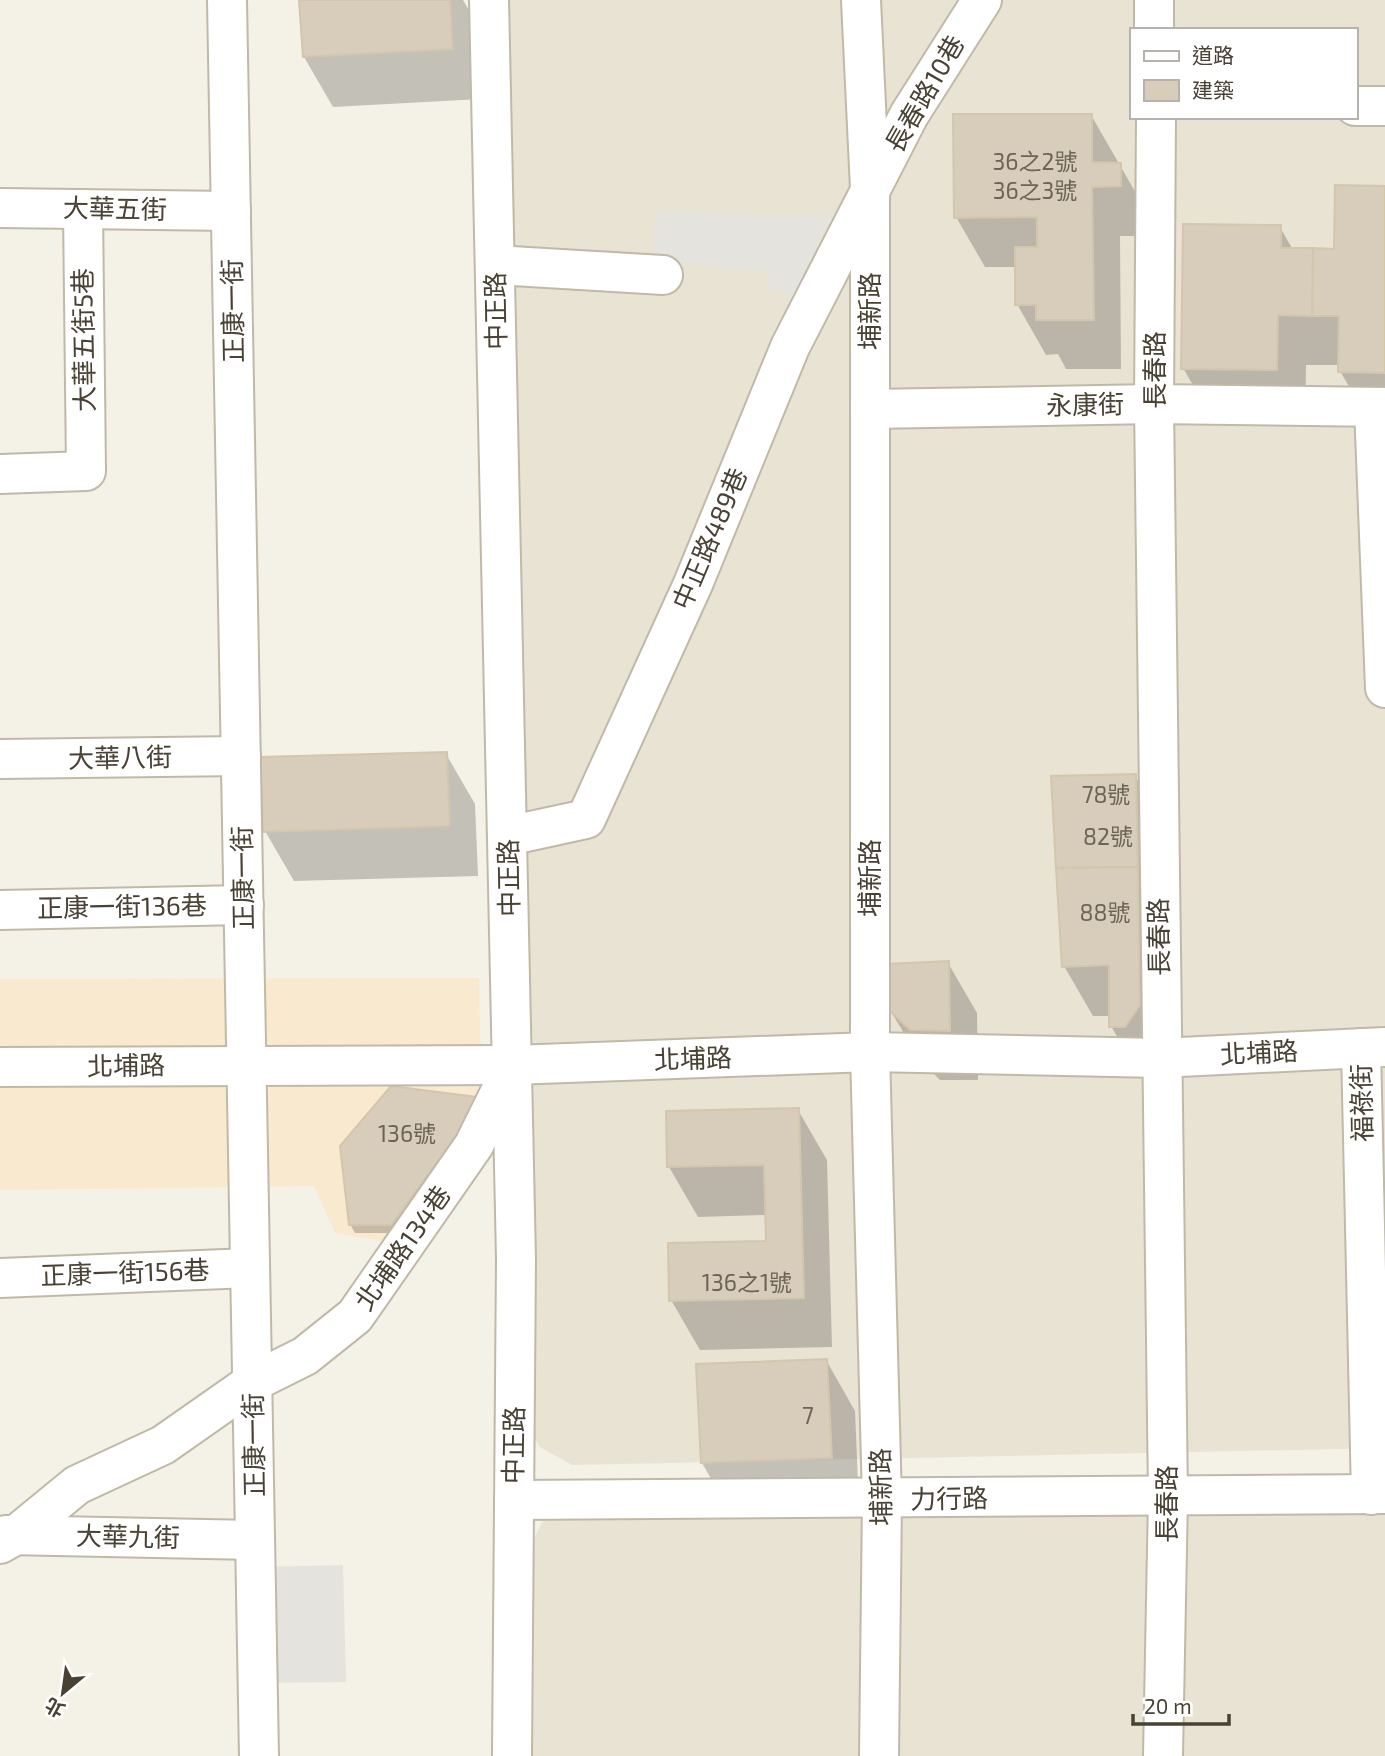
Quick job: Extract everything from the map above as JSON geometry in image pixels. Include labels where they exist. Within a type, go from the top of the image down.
[{"type":"street","name":"正康一街","points":[[227,0],[260,1756]]},
{"type":"street","name":"中正路","points":[[489,0],[516,1259],[512,1756]]},
{"type":"street","name":"埔新路","points":[[861,0],[870,189],[870,1052],[882,1500],[879,1756]]},
{"type":"street","name":"長春路10巷","points":[[870,189],[909,115],[982,0]]},
{"type":"street","points":[[1154,0],[1154,28]]},
{"type":"street","points":[[1357,106],[1385,106]]},
{"type":"street","name":"長春路","points":[[1156,119],[1154,404],[1160,1058],[1168,1497],[1163,1756]]},
{"type":"street","name":"中正路489巷","points":[[508,836],[586,819],[693,584],[790,347],[870,189]]},
{"type":"street","name":"大華五街","points":[[0,208],[231,211]]},
{"type":"street","name":"大華五街5巷","points":[[0,474],[86,471],[83,209]]},
{"type":"street","points":[[495,265],[663,275]]},
{"type":"street","name":"永康街","points":[[870,409],[1154,404],[1379,407]]},
{"type":"street","points":[[1379,407],[1385,688]]},
{"type":"street","name":"大華八街","points":[[0,759],[241,756]]},
{"type":"street","name":"正康一街136巷","points":[[0,909],[244,905]]},
{"type":"street","name":"北埔路","points":[[0,1068],[513,1065],[870,1052],[1160,1058],[1373,1048]]},
{"type":"street","name":"福祿街","points":[[1373,1048],[1378,1494]]},
{"type":"street","name":"北埔路134巷","points":[[5,1538],[77,1485],[163,1445],[253,1382],[305,1356],[355,1316],[474,1145],[513,1065]]},
{"type":"street","name":"正康一街156巷","points":[[0,1278],[250,1268]]},
{"type":"street","name":"力行路","points":[[514,1500],[882,1500],[1378,1494]]},
{"type":"street","name":"大華九街","points":[[5,1538],[255,1540]]},
{"type":"shaded area","points":[[501,0],[1385,0],[1385,1448],[572,1465],[540,1447],[526,1425]]},
{"type":"shaded area","points":[[656,213],[835,217],[833,249],[804,297],[767,289],[770,272],[680,262],[678,283],[651,280]]},
{"type":"shaded area","points":[[479,978],[480,1039],[493,1088],[396,1243],[335,1233],[314,1186],[0,1190],[0,979]]},
{"type":"shaded area","points":[[1385,1500],[1385,1756],[531,1756],[527,1553],[543,1520],[556,1509]]},
{"type":"shaded area","points":[[343,1565],[346,1682],[268,1683],[265,1567]]},
{"type":"building","points":[[299,0],[450,0],[453,49],[303,57]]},
{"type":"building","points":[[953,114],[1092,114],[1092,162],[1121,163],[1121,186],[1092,187],[1094,320],[1036,320],[1036,305],[1015,305],[1015,247],[1037,247],[1037,217],[954,218]]},
{"type":"building","points":[[1335,185],[1385,186],[1385,373],[1338,372],[1339,316],[1312,316],[1313,248],[1334,249]]},
{"type":"building","points":[[1183,224],[1281,225],[1281,248],[1313,248],[1312,316],[1278,315],[1277,370],[1181,369]]},
{"type":"building","points":[[447,752],[450,826],[263,832],[260,757]]},
{"type":"building","points":[[1136,774],[1138,867],[1056,868],[1051,776]]},
{"type":"building","points":[[1138,867],[1140,1005],[1125,1027],[1109,1027],[1109,965],[1062,967],[1056,868]]},
{"type":"building","points":[[949,961],[950,1031],[910,1030],[888,1009],[886,964]]},
{"type":"building","points":[[391,1086],[485,1098],[391,1225],[349,1225],[340,1146]]},
{"type":"building","points":[[799,1108],[804,1298],[669,1301],[668,1243],[766,1241],[764,1165],[667,1167],[666,1111]]},
{"type":"building","points":[[827,1359],[832,1458],[701,1463],[696,1364]]}]
